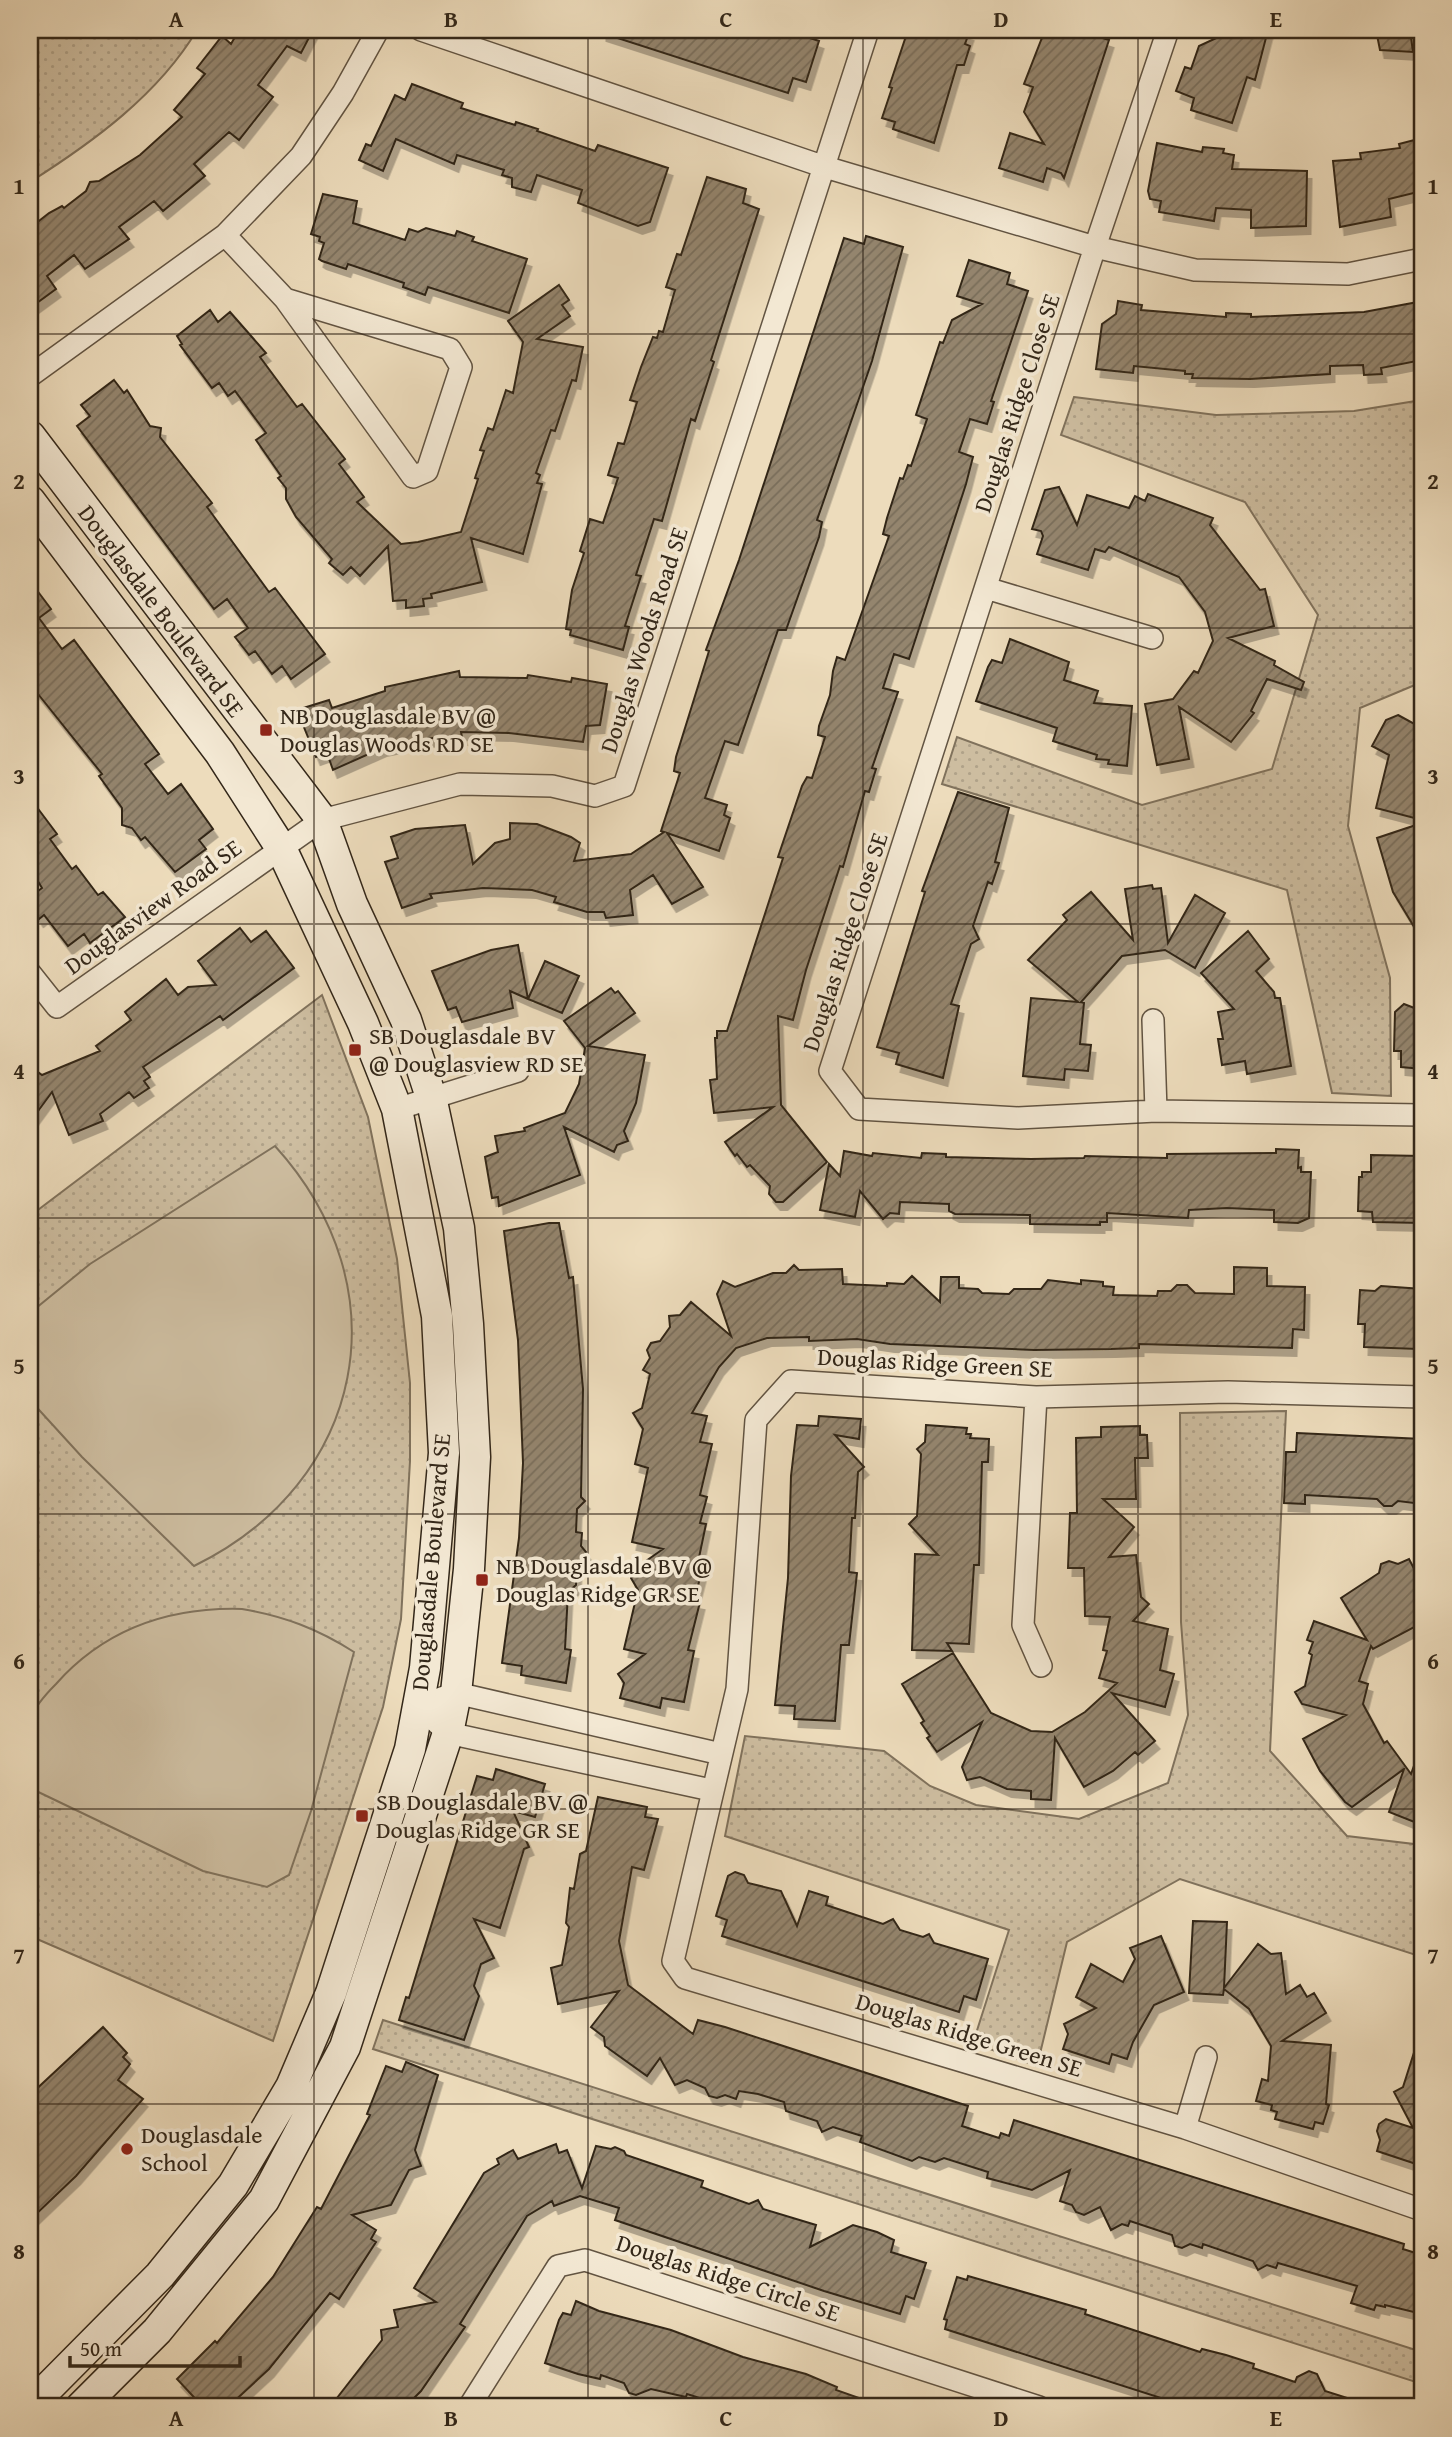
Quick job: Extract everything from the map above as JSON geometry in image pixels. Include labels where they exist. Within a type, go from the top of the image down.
[{"type":"street","points":[[30,376],[225,235],[301,156],[343,93],[379,30]]},
{"type":"street","points":[[421,30],[825,167],[1094,247],[1195,270],[1348,274],[1422,258]]},
{"type":"street","points":[[825,167],[868,30]]},
{"type":"street","name":"Douglas Ridge Close SE","points":[[1168,30],[1094,247],[830,1071],[859,1109],[1018,1118],[1156,1111],[1422,1115]]},
{"type":"street","name":"Douglas Woods Road SE","points":[[281,848],[322,821],[460,784],[552,786],[595,796],[624,786],[825,167]]},
{"type":"street","points":[[225,235],[285,299],[413,477],[427,471],[461,367],[450,349],[285,299]]},
{"type":"street","name":"Douglasdale Boulevard SE","points":[[30,436],[322,821],[352,904],[406,1020],[431,1097],[459,1228],[468,1324],[475,1457],[469,1569],[456,1693],[448,1733],[345,2047],[270,2189],[157,2331],[81,2407]]},
{"type":"street","name":"Douglasdale Boulevard SE","points":[[30,501],[220,753],[281,848],[332,951],[397,1109],[437,1316],[444,1453],[425,1668],[410,1749],[331,1993],[291,2087],[233,2185],[160,2275],[30,2406]]},
{"type":"street","points":[[986,588],[1152,638]]},
{"type":"street","name":"Douglasview Road SE","points":[[30,972],[57,1007],[281,848]]},
{"type":"street","points":[[1153,1020],[1156,1111]]},
{"type":"street","points":[[397,1109],[519,1071]]},
{"type":"street","name":"Douglas Ridge Green SE","points":[[1422,1397],[1265,1392],[1035,1396],[791,1381],[757,1420],[737,1689],[711,1790],[673,1961],[685,1978],[1185,2128],[1422,2210]]},
{"type":"street","points":[[1035,1396],[1023,1625],[1041,1666]]},
{"type":"street","points":[[711,1790],[448,1733],[419,1706],[456,1693],[720,1754]]},
{"type":"street","points":[[1185,2128],[1206,2057]]},
{"type":"street","name":"Douglas Ridge Circle SE","points":[[469,2407],[558,2266],[585,2260],[1039,2407]]},
{"type":"shaded area","points":[[30,30],[197,30],[181,54],[144,96],[77,151],[30,182]]},
{"type":"shaded area","points":[[1074,397],[1216,415],[1354,411],[1422,400],[1422,682],[1360,708],[1348,826],[1390,978],[1391,1096],[1332,1093],[1287,890],[942,784],[957,737],[1142,805],[1272,769],[1318,615],[1245,502],[1061,435]]},
{"type":"shaded area","points":[[322,995],[368,1117],[397,1259],[410,1383],[410,1461],[401,1619],[383,1707],[273,2041],[30,1936],[30,1216]]},
{"type":"shaded area","points":[[275,1146],[316,1201],[341,1260],[351,1319],[347,1378],[329,1434],[297,1485],[252,1530],[194,1566],[82,1457],[30,1400],[30,1313],[90,1264]]},
{"type":"shaded area","points":[[1286,1411],[1270,1751],[1347,1836],[1422,1845],[1422,1957],[1180,1879],[1067,1942],[1037,2066],[973,2043],[1009,1930],[725,1836],[745,1736],[884,1751],[930,1786],[976,1805],[1079,1819],[1168,1783],[1188,1715],[1181,1622],[1180,1413]]},
{"type":"shaded area","points":[[242,1609],[300,1624],[354,1652],[311,1811],[289,1875],[267,1887],[203,1871],[30,1788],[28,1742],[31,1718],[45,1696],[75,1665],[117,1636],[140,1625],[189,1612]]},
{"type":"shaded area","points":[[383,2020],[1422,2352],[1422,2384],[373,2049]]},
{"type":"building","points":[[239,30],[313,30],[301,53],[287,46],[258,85],[273,97],[239,140],[229,132],[194,164],[205,176],[163,211],[154,201],[119,227],[129,239],[85,269],[74,255],[47,276],[56,289],[30,308],[30,228],[49,213],[62,206],[64,208],[86,191],[90,182],[99,181],[140,155],[182,117],[174,110],[205,74],[197,68],[222,36],[231,44]]},
{"type":"building","points":[[602,30],[786,30],[819,41],[806,82],[793,78],[788,93],[602,33]]},
{"type":"building","points":[[908,30],[957,30],[969,33],[965,44],[970,46],[964,65],[957,65],[934,143],[893,129],[895,122],[882,118]]},
{"type":"building","points":[[1045,30],[1094,30],[1093,35],[1109,40],[1064,178],[1061,173],[1047,168],[1043,182],[999,168],[1010,133],[1044,144],[1024,112],[1033,87],[1024,84]]},
{"type":"building","points":[[1226,30],[1268,30],[1255,80],[1247,77],[1232,123],[1191,110],[1194,98],[1176,91],[1185,67],[1191,69],[1199,46],[1225,34]]},
{"type":"building","points":[[1376,30],[1410,30],[1413,52],[1380,50]]},
{"type":"building","points":[[412,84],[463,103],[461,108],[515,125],[516,122],[538,129],[537,131],[595,151],[598,145],[668,168],[650,222],[638,226],[578,203],[582,190],[537,175],[531,192],[512,187],[512,178],[502,175],[504,170],[457,155],[454,164],[396,139],[383,171],[359,160],[366,144],[371,146],[395,95],[405,100]]},
{"type":"building","points":[[1422,138],[1422,191],[1389,199],[1391,217],[1340,227],[1333,161],[1361,159],[1360,153],[1400,148],[1399,144]]},
{"type":"building","points":[[1157,143],[1202,152],[1203,147],[1224,149],[1223,153],[1234,155],[1232,169],[1307,171],[1306,226],[1251,228],[1251,210],[1216,208],[1214,221],[1159,212],[1161,201],[1150,199],[1148,191]]},
{"type":"building","points":[[707,177],[746,189],[743,203],[759,209],[711,360],[714,362],[695,421],[691,419],[662,521],[654,519],[636,575],[641,576],[625,626],[629,627],[623,650],[570,635],[571,630],[566,629],[572,590],[584,553],[580,551],[590,519],[603,523],[618,478],[608,475],[618,443],[624,444],[637,402],[630,400],[653,337],[657,338],[659,331],[663,332],[675,290],[666,287],[677,254],[681,255]]},
{"type":"building","points":[[323,194],[357,201],[353,223],[405,240],[409,229],[418,232],[426,228],[455,236],[457,231],[474,237],[472,241],[527,259],[509,313],[428,287],[425,295],[403,287],[404,283],[348,264],[346,269],[322,261],[319,259],[324,243],[319,241],[320,237],[311,234]]},
{"type":"building","points":[[866,236],[903,247],[872,361],[817,520],[822,522],[819,537],[786,630],[778,630],[738,745],[725,741],[705,798],[727,805],[724,815],[730,818],[719,851],[667,833],[703,887],[672,904],[653,875],[630,890],[633,915],[606,918],[604,912],[587,912],[554,902],[556,897],[532,890],[483,888],[430,894],[432,898],[402,908],[385,862],[398,858],[391,837],[415,829],[465,825],[473,864],[495,843],[510,839],[510,823],[537,824],[571,837],[580,843],[574,861],[631,854],[664,832],[661,831],[680,773],[674,771],[676,757],[709,651],[706,650],[739,560],[844,238],[864,244]]},
{"type":"building","points":[[969,260],[1010,273],[1007,284],[1028,291],[991,401],[994,402],[987,424],[970,419],[959,452],[973,457],[966,484],[909,659],[894,654],[883,688],[898,692],[872,768],[876,769],[869,792],[865,791],[843,867],[840,866],[806,970],[793,1020],[778,1016],[781,1105],[827,1162],[783,1202],[776,1202],[769,1194],[770,1186],[750,1165],[747,1167],[737,1154],[735,1156],[725,1142],[773,1107],[714,1113],[710,1080],[717,1079],[715,1038],[717,1031],[727,1031],[783,858],[778,857],[802,786],[807,777],[812,778],[825,737],[818,735],[819,726],[830,695],[837,657],[845,660],[889,536],[883,534],[887,518],[900,478],[903,479],[908,465],[911,466],[927,419],[916,415],[940,342],[943,343],[952,320],[982,304],[957,296]]},
{"type":"building","points":[[559,285],[569,300],[562,305],[570,316],[537,339],[583,347],[576,381],[572,380],[555,431],[551,430],[536,473],[540,475],[537,483],[542,484],[523,554],[471,538],[482,582],[431,594],[432,598],[423,599],[424,606],[406,608],[406,600],[393,601],[388,546],[360,576],[351,567],[343,575],[329,563],[332,559],[296,517],[286,499],[286,488],[278,478],[281,476],[256,440],[266,433],[235,391],[228,396],[219,383],[212,388],[180,345],[182,344],[177,336],[210,310],[218,322],[230,312],[266,353],[260,357],[297,407],[302,404],[345,459],[339,464],[364,497],[357,502],[401,544],[418,542],[461,532],[478,479],[475,478],[484,451],[480,450],[488,428],[493,430],[506,390],[513,393],[523,342],[508,321]]},
{"type":"building","points":[[1118,301],[1142,305],[1141,310],[1226,317],[1226,313],[1251,314],[1251,317],[1364,312],[1418,302],[1422,315],[1422,360],[1381,368],[1382,374],[1364,375],[1363,365],[1330,366],[1330,374],[1250,379],[1192,378],[1193,374],[1185,374],[1185,371],[1134,366],[1133,373],[1096,369],[1102,324],[1116,314]]},
{"type":"building","points":[[114,380],[124,393],[127,390],[150,426],[161,428],[160,437],[212,503],[207,507],[269,592],[275,588],[325,654],[291,679],[282,666],[272,674],[255,651],[249,655],[235,637],[248,628],[227,599],[214,609],[77,426],[90,416],[81,405]]},
{"type":"building","points":[[1059,487],[1077,525],[1087,495],[1129,508],[1135,496],[1145,501],[1148,494],[1213,518],[1210,525],[1260,590],[1265,589],[1274,626],[1228,638],[1275,661],[1274,665],[1304,682],[1301,690],[1267,679],[1251,711],[1254,713],[1231,742],[1179,707],[1189,759],[1157,765],[1145,704],[1173,699],[1194,671],[1198,673],[1213,641],[1205,612],[1179,577],[1109,547],[1105,552],[1095,549],[1088,570],[1037,554],[1043,536],[1041,531],[1032,529],[1045,490]]},
{"type":"building","points":[[30,581],[51,609],[39,618],[62,649],[74,640],[159,754],[145,764],[168,794],[181,784],[213,829],[199,840],[206,849],[175,872],[145,837],[141,840],[132,828],[122,825],[122,808],[99,776],[102,774],[30,684]]},
{"type":"building","points":[[1010,639],[1069,662],[1064,680],[1098,691],[1094,703],[1132,706],[1127,766],[1108,764],[1109,760],[1096,759],[1097,755],[1053,741],[1057,728],[976,701],[988,667],[992,660],[1002,663]]},
{"type":"building","points":[[459,671],[460,677],[527,678],[528,675],[607,684],[600,725],[586,726],[583,742],[509,733],[461,732],[462,737],[439,741],[438,737],[382,748],[333,770],[327,753],[316,757],[297,710],[329,700],[332,708],[385,691],[385,687]]},
{"type":"building","points":[[1398,715],[1422,728],[1422,820],[1376,808],[1389,755],[1372,746],[1386,720]]},
{"type":"building","points":[[958,792],[1009,808],[995,862],[999,863],[992,884],[988,882],[973,926],[979,939],[971,944],[951,1004],[959,1006],[943,1078],[896,1064],[899,1053],[877,1047],[925,892],[922,891]]},
{"type":"building","points":[[30,798],[57,834],[50,839],[72,869],[76,866],[98,895],[103,892],[125,917],[90,943],[84,934],[68,946],[44,915],[39,919],[30,906],[30,897],[42,888],[30,868]]},
{"type":"building","points":[[1422,823],[1422,940],[1393,892],[1377,838]]},
{"type":"building","points":[[1152,885],[1153,889],[1161,888],[1168,943],[1195,895],[1225,913],[1195,968],[1165,950],[1122,956],[1081,1002],[1084,1003],[1080,1044],[1091,1045],[1088,1071],[1065,1069],[1064,1080],[1023,1076],[1031,998],[1078,1002],[1028,960],[1067,920],[1063,915],[1091,892],[1133,940],[1125,889]]},
{"type":"building","points":[[240,928],[251,942],[266,931],[294,968],[223,1020],[220,1016],[143,1067],[150,1077],[144,1081],[149,1088],[134,1098],[129,1092],[100,1114],[103,1121],[69,1135],[52,1092],[30,1122],[30,1066],[42,1075],[100,1051],[96,1046],[131,1020],[125,1012],[166,979],[178,995],[188,987],[216,985],[198,961]]},
{"type":"building","points":[[1248,931],[1269,959],[1256,971],[1274,992],[1275,998],[1280,998],[1291,1066],[1247,1074],[1245,1061],[1222,1065],[1218,1039],[1223,1039],[1218,1012],[1234,1009],[1201,973]]},
{"type":"building","points":[[518,945],[528,999],[510,991],[513,1008],[462,1022],[456,1007],[448,1010],[432,971],[491,950]]},
{"type":"building","points":[[545,961],[579,976],[562,1013],[528,999]]},
{"type":"building","points":[[611,988],[615,993],[618,991],[635,1013],[588,1046],[645,1055],[636,1103],[624,1131],[628,1141],[617,1145],[614,1152],[564,1127],[580,1175],[499,1206],[498,1197],[492,1198],[485,1157],[498,1152],[495,1136],[525,1131],[524,1128],[565,1113],[579,1084],[585,1048],[564,1021]]},
{"type":"building","points":[[1404,1004],[1422,1011],[1422,1069],[1401,1067],[1401,1051],[1394,1051],[1395,1012]]},
{"type":"building","points":[[1276,1149],[1299,1150],[1298,1168],[1301,1167],[1301,1172],[1311,1172],[1309,1218],[1298,1223],[1274,1222],[1274,1210],[1227,1208],[1189,1210],[1188,1218],[1107,1213],[1107,1222],[1100,1222],[1100,1225],[1030,1224],[1030,1215],[955,1214],[949,1211],[949,1204],[900,1202],[899,1214],[890,1213],[883,1219],[860,1191],[855,1217],[820,1210],[829,1164],[840,1176],[844,1151],[872,1156],[873,1153],[921,1158],[922,1153],[946,1154],[946,1157],[1031,1159],[1085,1156],[1167,1158],[1167,1154],[1276,1153]]},
{"type":"building","points":[[1371,1155],[1422,1156],[1422,1223],[1373,1222],[1372,1212],[1358,1211],[1359,1177],[1362,1177],[1362,1172],[1371,1172]]},
{"type":"building","points":[[559,1223],[569,1278],[573,1277],[583,1389],[581,1497],[585,1501],[577,1509],[576,1532],[582,1533],[581,1546],[586,1552],[585,1561],[577,1567],[576,1585],[568,1592],[565,1649],[571,1650],[566,1683],[521,1675],[522,1666],[502,1663],[519,1538],[523,1463],[518,1340],[504,1231]]},
{"type":"building","points":[[794,1265],[799,1270],[842,1269],[843,1284],[887,1286],[887,1283],[904,1284],[912,1276],[940,1302],[941,1277],[959,1277],[959,1288],[978,1289],[982,1293],[1009,1294],[1014,1289],[1041,1289],[1048,1280],[1081,1284],[1081,1280],[1103,1282],[1103,1286],[1114,1287],[1113,1295],[1157,1296],[1158,1291],[1171,1291],[1177,1285],[1187,1285],[1195,1293],[1234,1294],[1234,1267],[1267,1268],[1267,1286],[1305,1287],[1304,1330],[1293,1329],[1292,1348],[1139,1344],[1139,1348],[1034,1350],[890,1344],[857,1339],[809,1341],[809,1337],[767,1338],[736,1348],[719,1367],[692,1413],[707,1416],[700,1442],[712,1444],[700,1495],[707,1497],[700,1523],[706,1524],[696,1572],[701,1574],[694,1601],[700,1602],[688,1650],[694,1651],[684,1702],[662,1698],[660,1708],[620,1698],[624,1683],[618,1674],[645,1654],[624,1649],[638,1590],[631,1578],[633,1570],[663,1549],[632,1542],[648,1468],[635,1464],[643,1429],[633,1413],[642,1408],[650,1374],[643,1370],[650,1358],[647,1350],[651,1343],[660,1341],[670,1327],[669,1316],[680,1315],[691,1302],[731,1336],[717,1294],[723,1281],[735,1287],[773,1273],[786,1273]]},
{"type":"building","points":[[1381,1286],[1422,1289],[1422,1331],[1419,1331],[1418,1349],[1364,1347],[1365,1324],[1358,1324],[1360,1290],[1375,1291]]},
{"type":"building","points":[[819,1416],[861,1419],[859,1439],[835,1435],[864,1467],[858,1472],[855,1518],[852,1518],[849,1572],[857,1573],[849,1645],[841,1645],[835,1721],[794,1719],[795,1706],[775,1705],[788,1578],[791,1476],[797,1425],[818,1426]]},
{"type":"building","points":[[926,1425],[967,1428],[966,1434],[971,1434],[970,1438],[989,1439],[988,1462],[982,1462],[979,1565],[974,1565],[969,1644],[947,1643],[952,1651],[912,1650],[915,1554],[938,1555],[909,1524],[917,1516],[921,1454],[917,1449],[925,1442]]},
{"type":"building","points":[[1140,1426],[1140,1435],[1147,1435],[1148,1458],[1135,1458],[1136,1499],[1103,1499],[1134,1527],[1109,1557],[1136,1555],[1141,1597],[1149,1604],[1133,1621],[1168,1629],[1160,1670],[1174,1674],[1165,1707],[1112,1693],[1155,1741],[1138,1755],[1135,1752],[1113,1771],[1084,1787],[1055,1738],[1051,1800],[1031,1799],[1031,1791],[1007,1789],[980,1777],[967,1780],[962,1767],[982,1722],[937,1752],[927,1738],[930,1736],[921,1723],[924,1721],[902,1684],[953,1653],[991,1713],[1031,1731],[1052,1732],[1085,1712],[1117,1683],[1099,1678],[1107,1651],[1103,1650],[1110,1617],[1085,1616],[1084,1568],[1068,1568],[1070,1513],[1077,1513],[1076,1438],[1101,1437],[1101,1427]]},
{"type":"building","points":[[1297,1433],[1422,1439],[1422,1495],[1414,1503],[1398,1501],[1392,1506],[1384,1506],[1377,1499],[1305,1495],[1305,1504],[1284,1503],[1286,1452],[1296,1452]]},
{"type":"building","points":[[1409,1559],[1422,1584],[1422,1623],[1373,1649],[1371,1646],[1359,1681],[1368,1684],[1363,1704],[1384,1743],[1387,1741],[1411,1774],[1422,1749],[1422,1825],[1389,1812],[1404,1769],[1352,1807],[1345,1802],[1320,1771],[1303,1739],[1346,1715],[1302,1704],[1295,1692],[1305,1686],[1313,1642],[1307,1640],[1314,1621],[1367,1640],[1341,1598],[1379,1573],[1381,1564],[1389,1561],[1398,1564]]},
{"type":"building","points":[[496,1769],[545,1784],[535,1817],[513,1811],[529,1847],[524,1849],[500,1928],[474,1919],[494,1958],[481,1964],[474,1986],[479,1996],[464,2040],[399,2020],[406,1997],[409,1998],[477,1776],[493,1780]]},
{"type":"building","points":[[598,1797],[647,1807],[645,1817],[658,1819],[644,1870],[632,1867],[619,1941],[628,1985],[693,2034],[698,2020],[725,2027],[968,2106],[962,2126],[999,2138],[1001,2133],[1009,2136],[1014,2120],[1404,2244],[1403,2249],[1422,2255],[1422,2314],[1385,2305],[1376,2305],[1374,2310],[1351,2303],[1357,2286],[1278,2263],[1276,2268],[1267,2265],[1258,2270],[1253,2261],[1203,2244],[1202,2248],[1190,2244],[1182,2248],[1175,2246],[1172,2235],[1130,2221],[1128,2226],[1122,2224],[1111,2230],[1100,2207],[1084,2215],[1076,2212],[1072,2205],[1060,2201],[1070,2170],[1032,2190],[987,2178],[988,2172],[944,2158],[935,2162],[919,2157],[912,2161],[860,2142],[862,2136],[833,2127],[822,2132],[817,2121],[786,2111],[784,2102],[758,2094],[739,2091],[736,2099],[725,2095],[717,2098],[709,2096],[705,2088],[687,2080],[675,2085],[660,2058],[647,2076],[605,2046],[604,2037],[591,2027],[619,1991],[558,2004],[551,1968],[562,1965],[569,1927],[566,1923],[570,1888],[574,1889],[580,1854],[586,1851]]},
{"type":"building","points":[[735,1872],[744,1875],[748,1883],[781,1891],[797,1926],[809,1891],[828,1897],[826,1905],[883,1924],[893,1919],[900,1930],[923,1937],[929,1934],[934,1943],[988,1959],[976,2000],[964,1996],[959,2012],[722,1936],[727,1920],[716,1916],[728,1876]]},
{"type":"building","points":[[1193,1921],[1227,1922],[1224,1988],[1258,1944],[1271,1954],[1281,1953],[1286,1994],[1300,1985],[1307,1997],[1314,1993],[1326,2013],[1282,2041],[1331,2045],[1326,2104],[1329,2105],[1323,2124],[1315,2122],[1313,2129],[1275,2119],[1277,2112],[1271,2110],[1272,2105],[1256,2101],[1262,2079],[1268,2081],[1271,2046],[1249,2009],[1224,1989],[1223,1995],[1189,1993]]},
{"type":"building","points":[[1161,1936],[1184,1992],[1154,2005],[1133,2042],[1127,2059],[1112,2054],[1109,2064],[1063,2049],[1068,2034],[1064,2024],[1096,2008],[1076,1997],[1091,1964],[1123,1982],[1135,1959],[1130,1948]]},
{"type":"building","points":[[103,2027],[127,2053],[123,2057],[130,2064],[118,2080],[143,2099],[76,2176],[30,2220],[30,2095]]},
{"type":"building","points":[[1418,2040],[1422,2041],[1422,2160],[1418,2159],[1416,2164],[1377,2151],[1380,2140],[1377,2131],[1379,2124],[1386,2119],[1413,2128],[1394,2092],[1403,2087]]},
{"type":"building","points":[[406,2062],[438,2075],[415,2150],[421,2166],[409,2170],[391,2205],[352,2215],[376,2230],[371,2239],[376,2242],[339,2299],[330,2293],[269,2369],[228,2407],[203,2407],[177,2379],[215,2341],[217,2343],[273,2277],[317,2207],[321,2209],[370,2115],[367,2114],[386,2066],[402,2072]]},
{"type":"building","points":[[556,2144],[559,2153],[567,2150],[582,2188],[596,2146],[611,2149],[615,2147],[626,2155],[703,2181],[701,2187],[749,2204],[758,2200],[763,2209],[816,2225],[810,2247],[853,2225],[877,2232],[894,2240],[891,2252],[926,2263],[914,2299],[906,2296],[900,2314],[615,2220],[619,2208],[580,2196],[554,2206],[552,2201],[527,2216],[460,2324],[465,2327],[421,2391],[405,2407],[330,2407],[382,2340],[381,2330],[398,2327],[394,2310],[436,2302],[414,2288],[484,2173],[499,2164],[497,2159],[513,2150],[518,2159]]},
{"type":"building","points":[[968,2276],[1086,2310],[1085,2314],[1200,2352],[1202,2349],[1254,2364],[1253,2368],[1295,2382],[1297,2377],[1309,2371],[1317,2374],[1325,2391],[1363,2403],[1363,2407],[1189,2407],[945,2329],[947,2320],[944,2319],[957,2277],[967,2280]]},
{"type":"building","points":[[576,2301],[599,2311],[671,2330],[743,2357],[806,2374],[837,2387],[836,2390],[876,2404],[876,2407],[728,2407],[687,2394],[686,2397],[651,2389],[636,2395],[629,2393],[624,2383],[601,2375],[600,2379],[578,2374],[545,2363],[559,2320],[563,2313],[571,2315]]},
{"type":"place","name":"NB Douglasdale BV @ Douglas Woods RD SE","points":[[266,730]]},
{"type":"place","name":"SB Douglasdale BV @ Douglasview RD SE","points":[[355,1050]]},
{"type":"place","name":"NB Douglasdale BV @ Douglas Ridge GR SE","points":[[482,1580]]},
{"type":"place","name":"SB Douglasdale BV @ Douglas Ridge GR SE","points":[[362,1816]]},
{"type":"place","name":"Douglasdale School","points":[[127,2149]]}]
